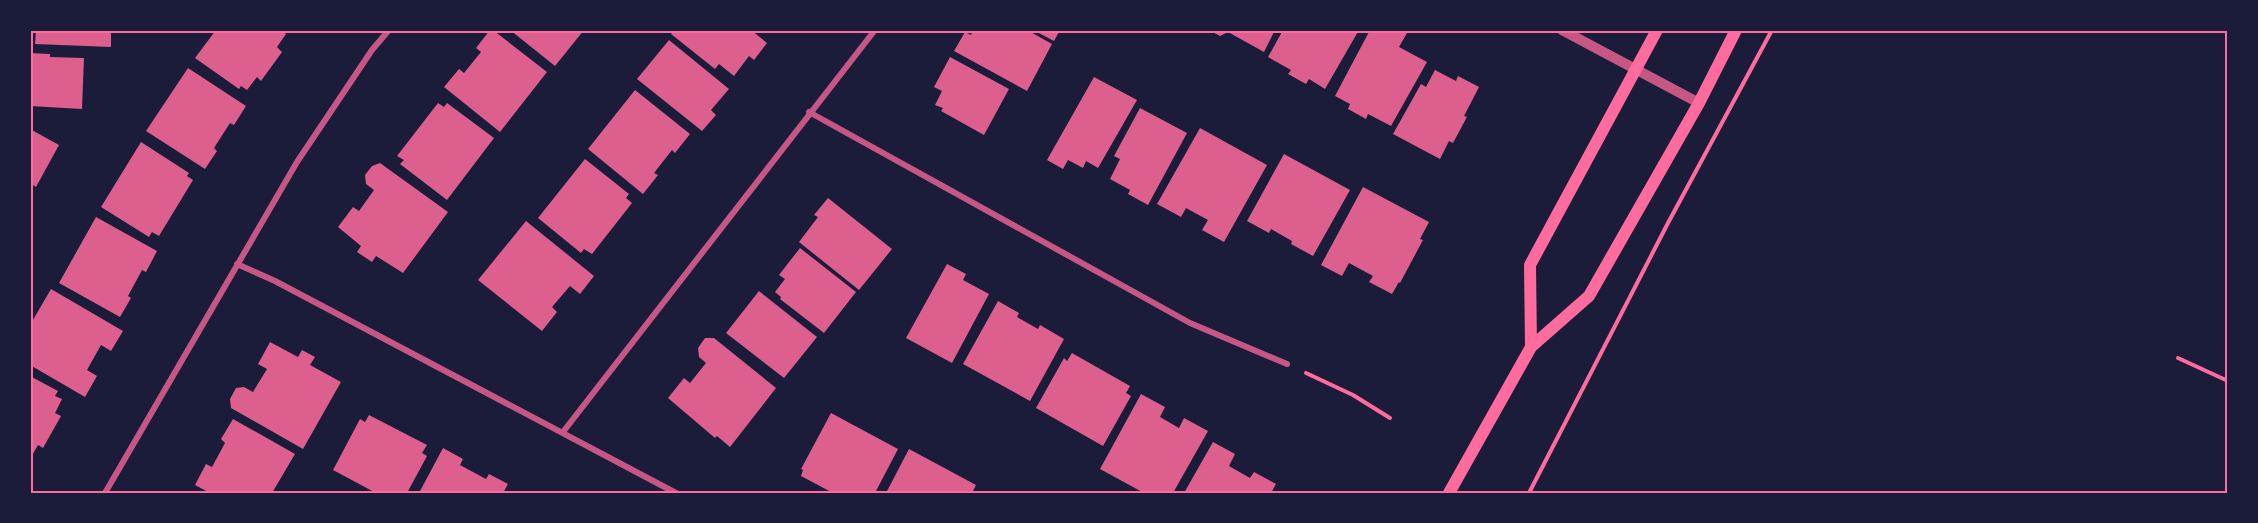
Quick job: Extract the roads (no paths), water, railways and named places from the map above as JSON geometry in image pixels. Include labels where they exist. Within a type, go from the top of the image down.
[{"type":"main road","points":[[1531,347],[1530,265],[1657,30]]},
{"type":"main road","points":[[1449,493],[1531,347],[1589,296],[1699,103],[1736,30]]},
{"type":"street","points":[[105,493],[297,162],[372,51],[389,30]]},
{"type":"street","points":[[563,432],[809,112],[875,30]]},
{"type":"street","points":[[1562,30],[1699,103]]},
{"type":"street","points":[[809,112],[1190,323],[1287,364]]},
{"type":"street","points":[[237,264],[275,281],[676,493]]}]
